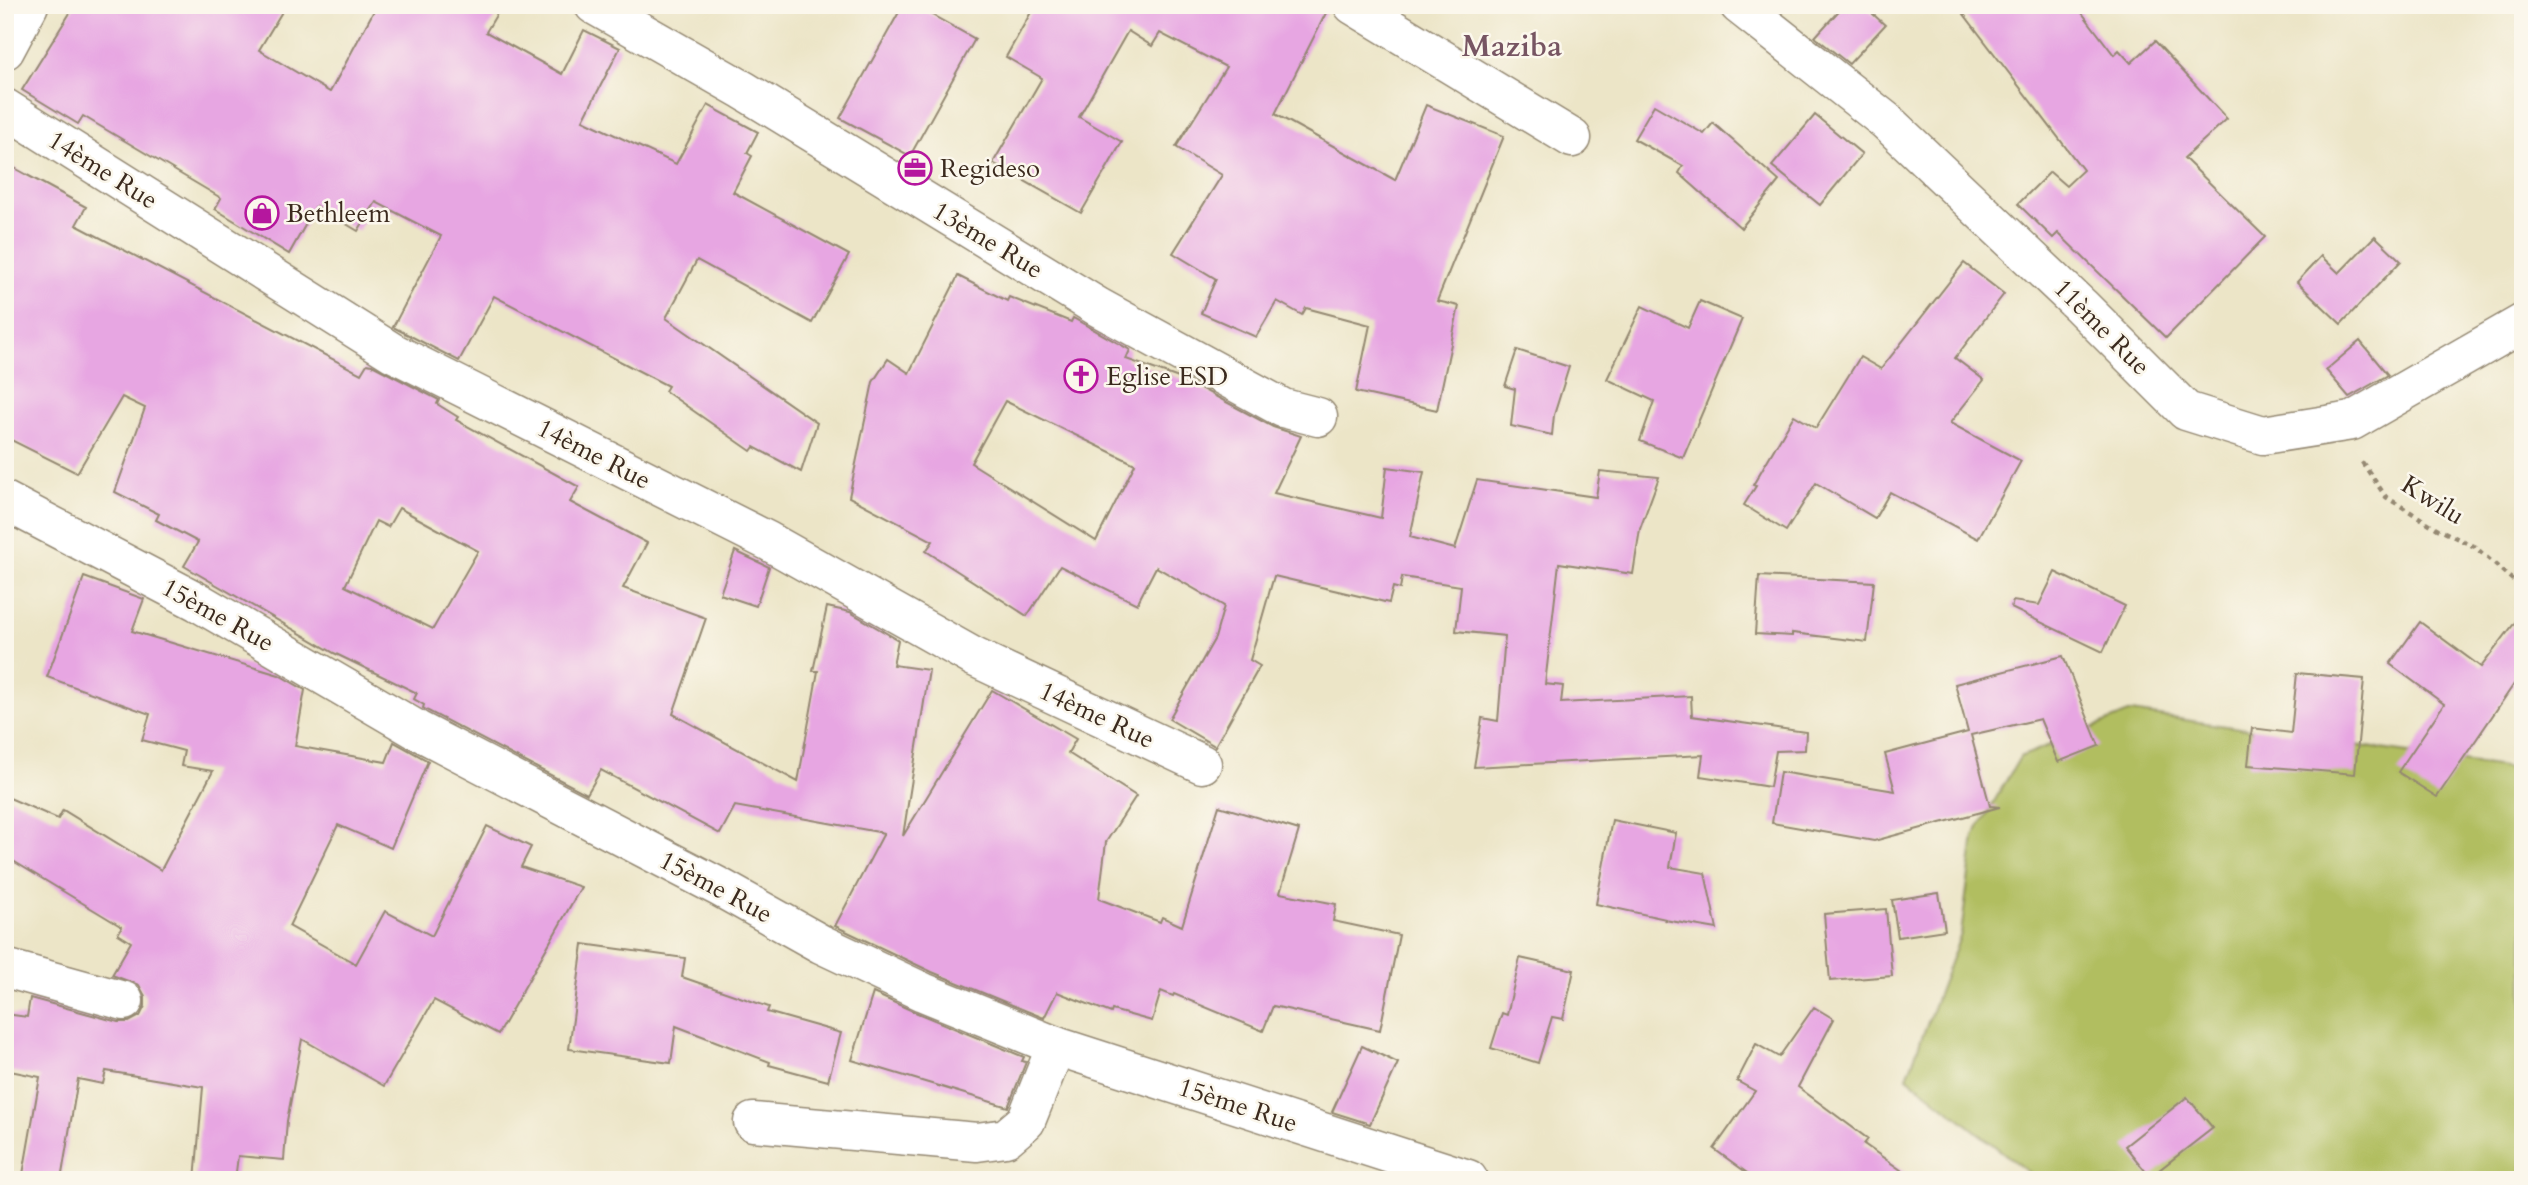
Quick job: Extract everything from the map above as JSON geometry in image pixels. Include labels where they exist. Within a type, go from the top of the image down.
[{"type":"street","points":[[5,50],[29,5]]},
{"type":"street","name":"13ème Rue","points":[[594,5],[743,90],[1098,307],[1283,408],[1318,417]]},
{"type":"street","points":[[1353,5],[1572,138]]},
{"type":"street","name":"11ème Rue","points":[[1739,5],[1886,121],[2081,306],[2186,411],[2263,435],[2352,421],[2523,323]]},
{"type":"street","name":"14ème Rue","points":[[5,108],[391,352],[768,541],[974,657],[1202,764]]},
{"type":"street","name":"15ème Rue","points":[[5,501],[198,602],[417,730],[721,888],[821,944],[923,992],[1056,1046],[1468,1179]]},
{"type":"street","points":[[5,968],[124,1001]]},
{"type":"street","points":[[753,1122],[977,1142],[1006,1138],[1026,1121],[1056,1046]]},
{"type":"path","name":"Kwilu","points":[[2352,421],[2362,462],[2386,497],[2438,529],[2475,547],[2523,589]]},
{"type":"green space","points":[[2131,712],[2523,770],[2523,1180],[2038,1180],[1907,1077],[1961,934],[1974,836],[2020,757]]},
{"type":"building","points":[[75,5],[286,5],[259,50],[330,92],[377,5],[502,5],[486,32],[562,74],[584,30],[620,48],[583,120],[676,164],[708,105],[758,132],[747,153],[752,156],[733,192],[849,255],[812,323],[697,260],[666,318],[817,423],[801,472],[754,447],[751,451],[665,391],[668,386],[494,296],[459,361],[393,327],[441,236],[376,202],[358,231],[316,206],[289,254],[215,209],[221,198],[83,116],[78,124],[22,90]]},
{"type":"building","points":[[903,5],[914,5],[975,39],[910,156],[840,118]]},
{"type":"building","points":[[1035,5],[1330,5],[1275,114],[1395,180],[1426,105],[1504,136],[1437,301],[1459,306],[1437,410],[1356,392],[1370,325],[1306,308],[1302,315],[1277,301],[1256,337],[1201,313],[1216,279],[1173,253],[1222,175],[1176,147],[1226,67],[1160,33],[1152,46],[1128,31],[1079,117],[1122,142],[1081,213],[993,163],[1042,78],[1006,57]]},
{"type":"building","points":[[1844,5],[1863,5],[1885,25],[1849,64],[1815,37]]},
{"type":"building","points":[[1957,5],[2076,5],[2114,55],[2119,50],[2131,63],[2155,41],[2227,119],[2184,158],[2265,237],[2166,338],[2058,233],[2053,238],[2018,204],[2050,172],[2066,186],[2083,170]]},
{"type":"building","points":[[1654,105],[1704,134],[1713,123],[1779,181],[1741,228],[1679,173],[1683,166],[1634,139]]},
{"type":"building","points":[[1815,115],[1862,154],[1820,205],[1772,166]]},
{"type":"building","points":[[5,163],[86,207],[76,225],[361,374],[367,364],[372,365],[439,400],[437,404],[458,417],[456,420],[579,487],[570,502],[647,543],[623,588],[706,618],[673,714],[798,782],[818,671],[813,671],[827,607],[850,612],[898,640],[893,665],[929,670],[903,836],[992,690],[1076,739],[1068,753],[1136,796],[1106,842],[1099,899],[1160,922],[1162,917],[1182,926],[1219,806],[1299,830],[1280,893],[1336,904],[1333,921],[1399,935],[1380,1030],[1273,1006],[1263,1031],[1161,991],[1152,1021],[1112,1010],[1111,1013],[1057,992],[1044,1018],[932,972],[835,926],[884,833],[735,806],[720,834],[601,770],[587,794],[428,711],[414,699],[417,693],[334,653],[184,566],[198,542],[156,520],[159,514],[115,492],[145,408],[122,397],[77,473],[5,437]],"holes":[[[399,508],[478,551],[433,629],[345,586],[376,521],[388,527]]]},
{"type":"building","points":[[2375,236],[2401,261],[2341,324],[2297,282],[2321,256],[2339,273]]},
{"type":"building","points":[[1964,263],[2004,294],[1955,358],[1984,380],[1950,423],[2021,461],[1978,539],[1890,492],[1875,518],[1816,483],[1786,531],[1744,505],[1794,415],[1816,428],[1860,357],[1881,369]]},
{"type":"building","points":[[958,276],[1007,301],[1009,297],[1071,322],[1073,318],[1130,350],[1126,359],[1187,381],[1273,427],[1301,436],[1274,493],[1381,518],[1387,467],[1424,472],[1410,537],[1455,549],[1477,480],[1596,497],[1600,471],[1659,477],[1640,529],[1633,574],[1559,563],[1545,684],[1563,686],[1561,703],[1691,696],[1692,716],[1806,732],[1805,750],[1776,751],[1770,787],[1700,776],[1703,755],[1474,767],[1482,718],[1498,721],[1505,636],[1456,631],[1461,586],[1402,577],[1400,589],[1393,587],[1389,603],[1274,576],[1250,660],[1260,666],[1215,746],[1169,719],[1215,638],[1224,606],[1156,567],[1137,604],[1060,566],[1027,616],[926,551],[933,541],[849,497],[873,382],[888,359],[909,373]],"holes":[[[1005,401],[1135,464],[1096,541],[971,463]]]},
{"type":"building","points":[[1700,301],[1742,319],[1683,458],[1640,441],[1654,401],[1607,379],[1642,306],[1688,328]]},
{"type":"building","points":[[2360,341],[2388,375],[2349,397],[2326,370]]},
{"type":"building","points":[[1517,350],[1569,367],[1554,415],[1552,435],[1511,426],[1515,389],[1505,386]]},
{"type":"building","points":[[735,551],[769,567],[756,606],[720,594]]},
{"type":"building","points":[[2055,572],[2125,606],[2103,652],[2011,608],[2013,601],[2039,605]]},
{"type":"building","points":[[1759,576],[1874,582],[1867,642],[1792,633],[1792,636],[1755,634]]},
{"type":"building","points":[[84,577],[144,599],[132,631],[279,675],[305,690],[295,746],[386,762],[394,742],[428,761],[391,848],[338,825],[289,926],[356,964],[385,911],[432,936],[487,826],[531,847],[521,867],[581,887],[498,1034],[434,1000],[384,1086],[302,1039],[287,1121],[284,1160],[238,1156],[235,1180],[195,1180],[203,1087],[106,1071],[103,1084],[78,1079],[61,1180],[22,1180],[40,1077],[5,1070],[5,1014],[27,1017],[30,998],[118,1022],[129,1022],[140,1016],[145,1006],[145,996],[139,985],[112,975],[131,942],[118,934],[122,927],[5,856],[5,796],[58,819],[63,810],[161,870],[213,771],[181,766],[184,751],[142,740],[150,714],[47,677]]},
{"type":"building","points":[[2523,612],[2523,671],[2437,797],[2398,772],[2444,704],[2390,664],[2420,622],[2481,667]]},
{"type":"building","points":[[2063,656],[2099,746],[2058,762],[2040,719],[1971,735],[1990,806],[2000,807],[1874,841],[1772,823],[1780,772],[1895,791],[1885,754],[1968,732],[1955,684]]},
{"type":"building","points":[[2297,673],[2364,679],[2355,774],[2248,765],[2252,728],[2291,733]]},
{"type":"building","points":[[1612,820],[1676,833],[1670,867],[1705,873],[1717,929],[1596,904]]},
{"type":"building","points":[[1939,893],[1945,930],[1898,937],[1892,900]]},
{"type":"building","points":[[1886,909],[1892,976],[1830,981],[1824,914]]},
{"type":"building","points":[[583,944],[685,958],[682,977],[769,1007],[767,1012],[841,1033],[828,1081],[769,1065],[770,1062],[676,1026],[671,1063],[569,1049]]},
{"type":"building","points":[[1520,958],[1574,970],[1563,1019],[1552,1017],[1538,1063],[1491,1048],[1502,1013],[1507,1015]]},
{"type":"building","points":[[873,993],[1024,1057],[1022,1061],[1026,1062],[1008,1107],[852,1060]]},
{"type":"building","points":[[1814,1007],[1834,1019],[1798,1087],[1868,1139],[1864,1144],[1915,1180],[1757,1180],[1714,1149],[1755,1091],[1737,1081],[1756,1044],[1779,1057]]},
{"type":"building","points":[[1362,1046],[1398,1063],[1370,1124],[1332,1112]]},
{"type":"building","points":[[2187,1097],[2213,1128],[2150,1177],[2125,1146]]},
{"type":"place","name":"Regideso","points":[[915,168]]},
{"type":"place","name":"Bethleem","points":[[262,213]]},
{"type":"place","name":"Eglise ESD","points":[[1081,376]]},
{"type":"district","name":"Maziba","points":[[1512,46]]}]
